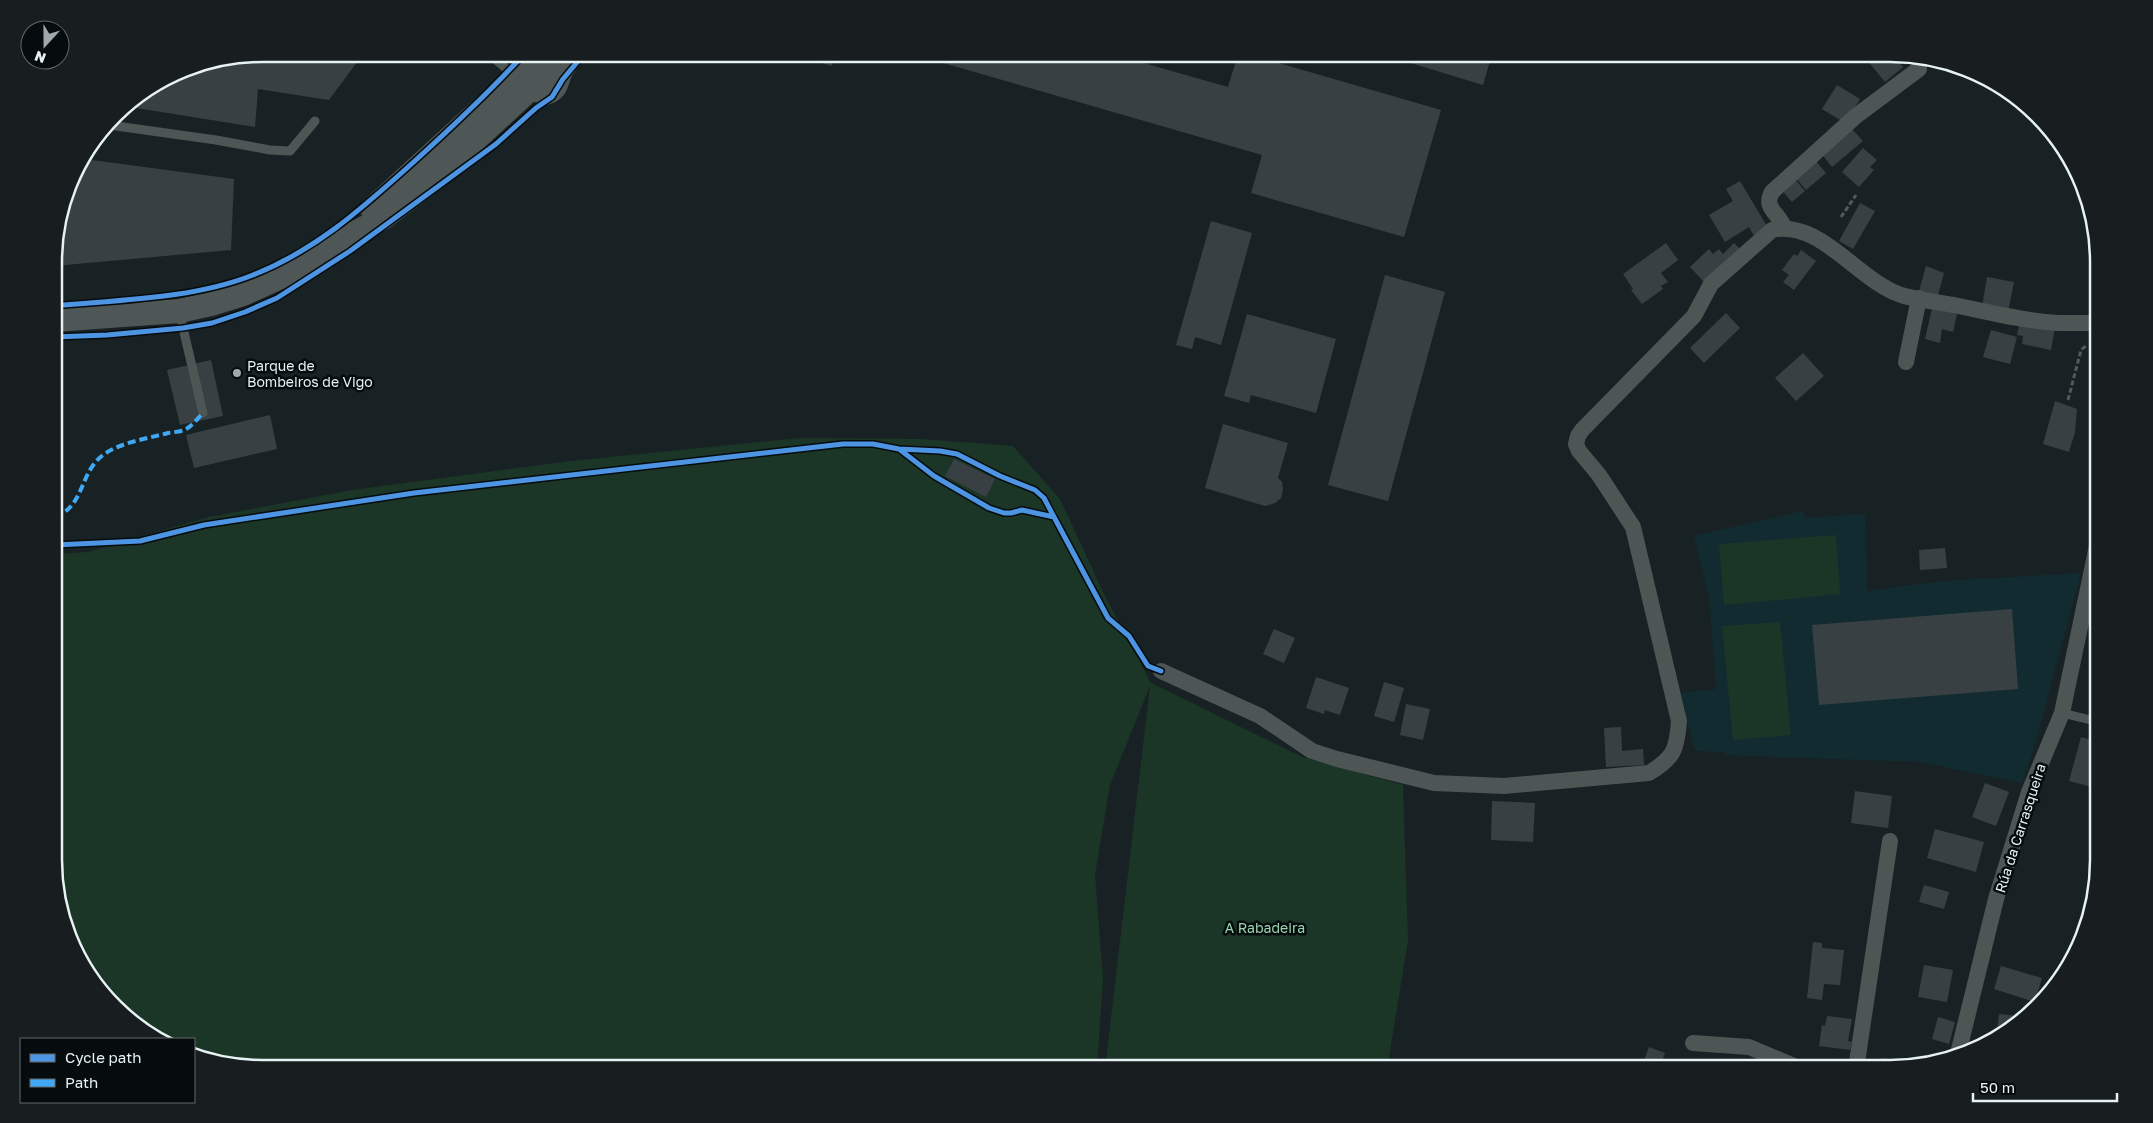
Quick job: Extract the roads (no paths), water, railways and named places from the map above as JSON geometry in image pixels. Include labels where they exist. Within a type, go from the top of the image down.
[{"type":"main road","points":[[347,237],[372,208],[448,139],[540,71],[557,62]]},
{"type":"main road","points":[[62,319],[179,311],[211,304],[242,294],[287,274],[347,237],[383,218],[443,170],[540,71]]},
{"type":"street","points":[[1784,227],[1780,219],[1769,207],[1768,199],[1772,192],[1856,116],[1918,69]]},
{"type":"street","points":[[1161,671],[1260,716],[1312,751],[1434,783],[1504,786],[1649,773],[1664,764],[1674,751],[1679,721],[1633,527],[1599,474],[1578,452],[1576,444],[1582,430],[1694,316],[1712,284],[1772,230],[1784,227],[1796,228],[1815,236],[1871,279],[1901,294],[1999,314],[2058,323],[2090,323]]},
{"type":"street","points":[[1906,362],[1919,298]]},
{"type":"street","name":"Rúa da Carrasqueira","points":[[1959,1048],[1996,899],[2026,801],[2062,712],[2090,578]]},
{"type":"street","points":[[1857,1060],[1890,841]]},
{"type":"street","points":[[1693,1043],[1749,1047],[1780,1060]]},
{"type":"lane","points":[[513,62],[540,71]]},
{"type":"lane","points":[[115,127],[216,140],[270,150],[290,151],[315,121]]},
{"type":"lane","points":[[179,311],[203,413]]},
{"type":"lane","points":[[2062,712],[2090,720]]},
{"type":"place","name":"Parque de Bombeiros de Vigo","points":[[237,373]]},
{"type":"park label","name":"A Rabadeira","points":[[1265,927]]}]
